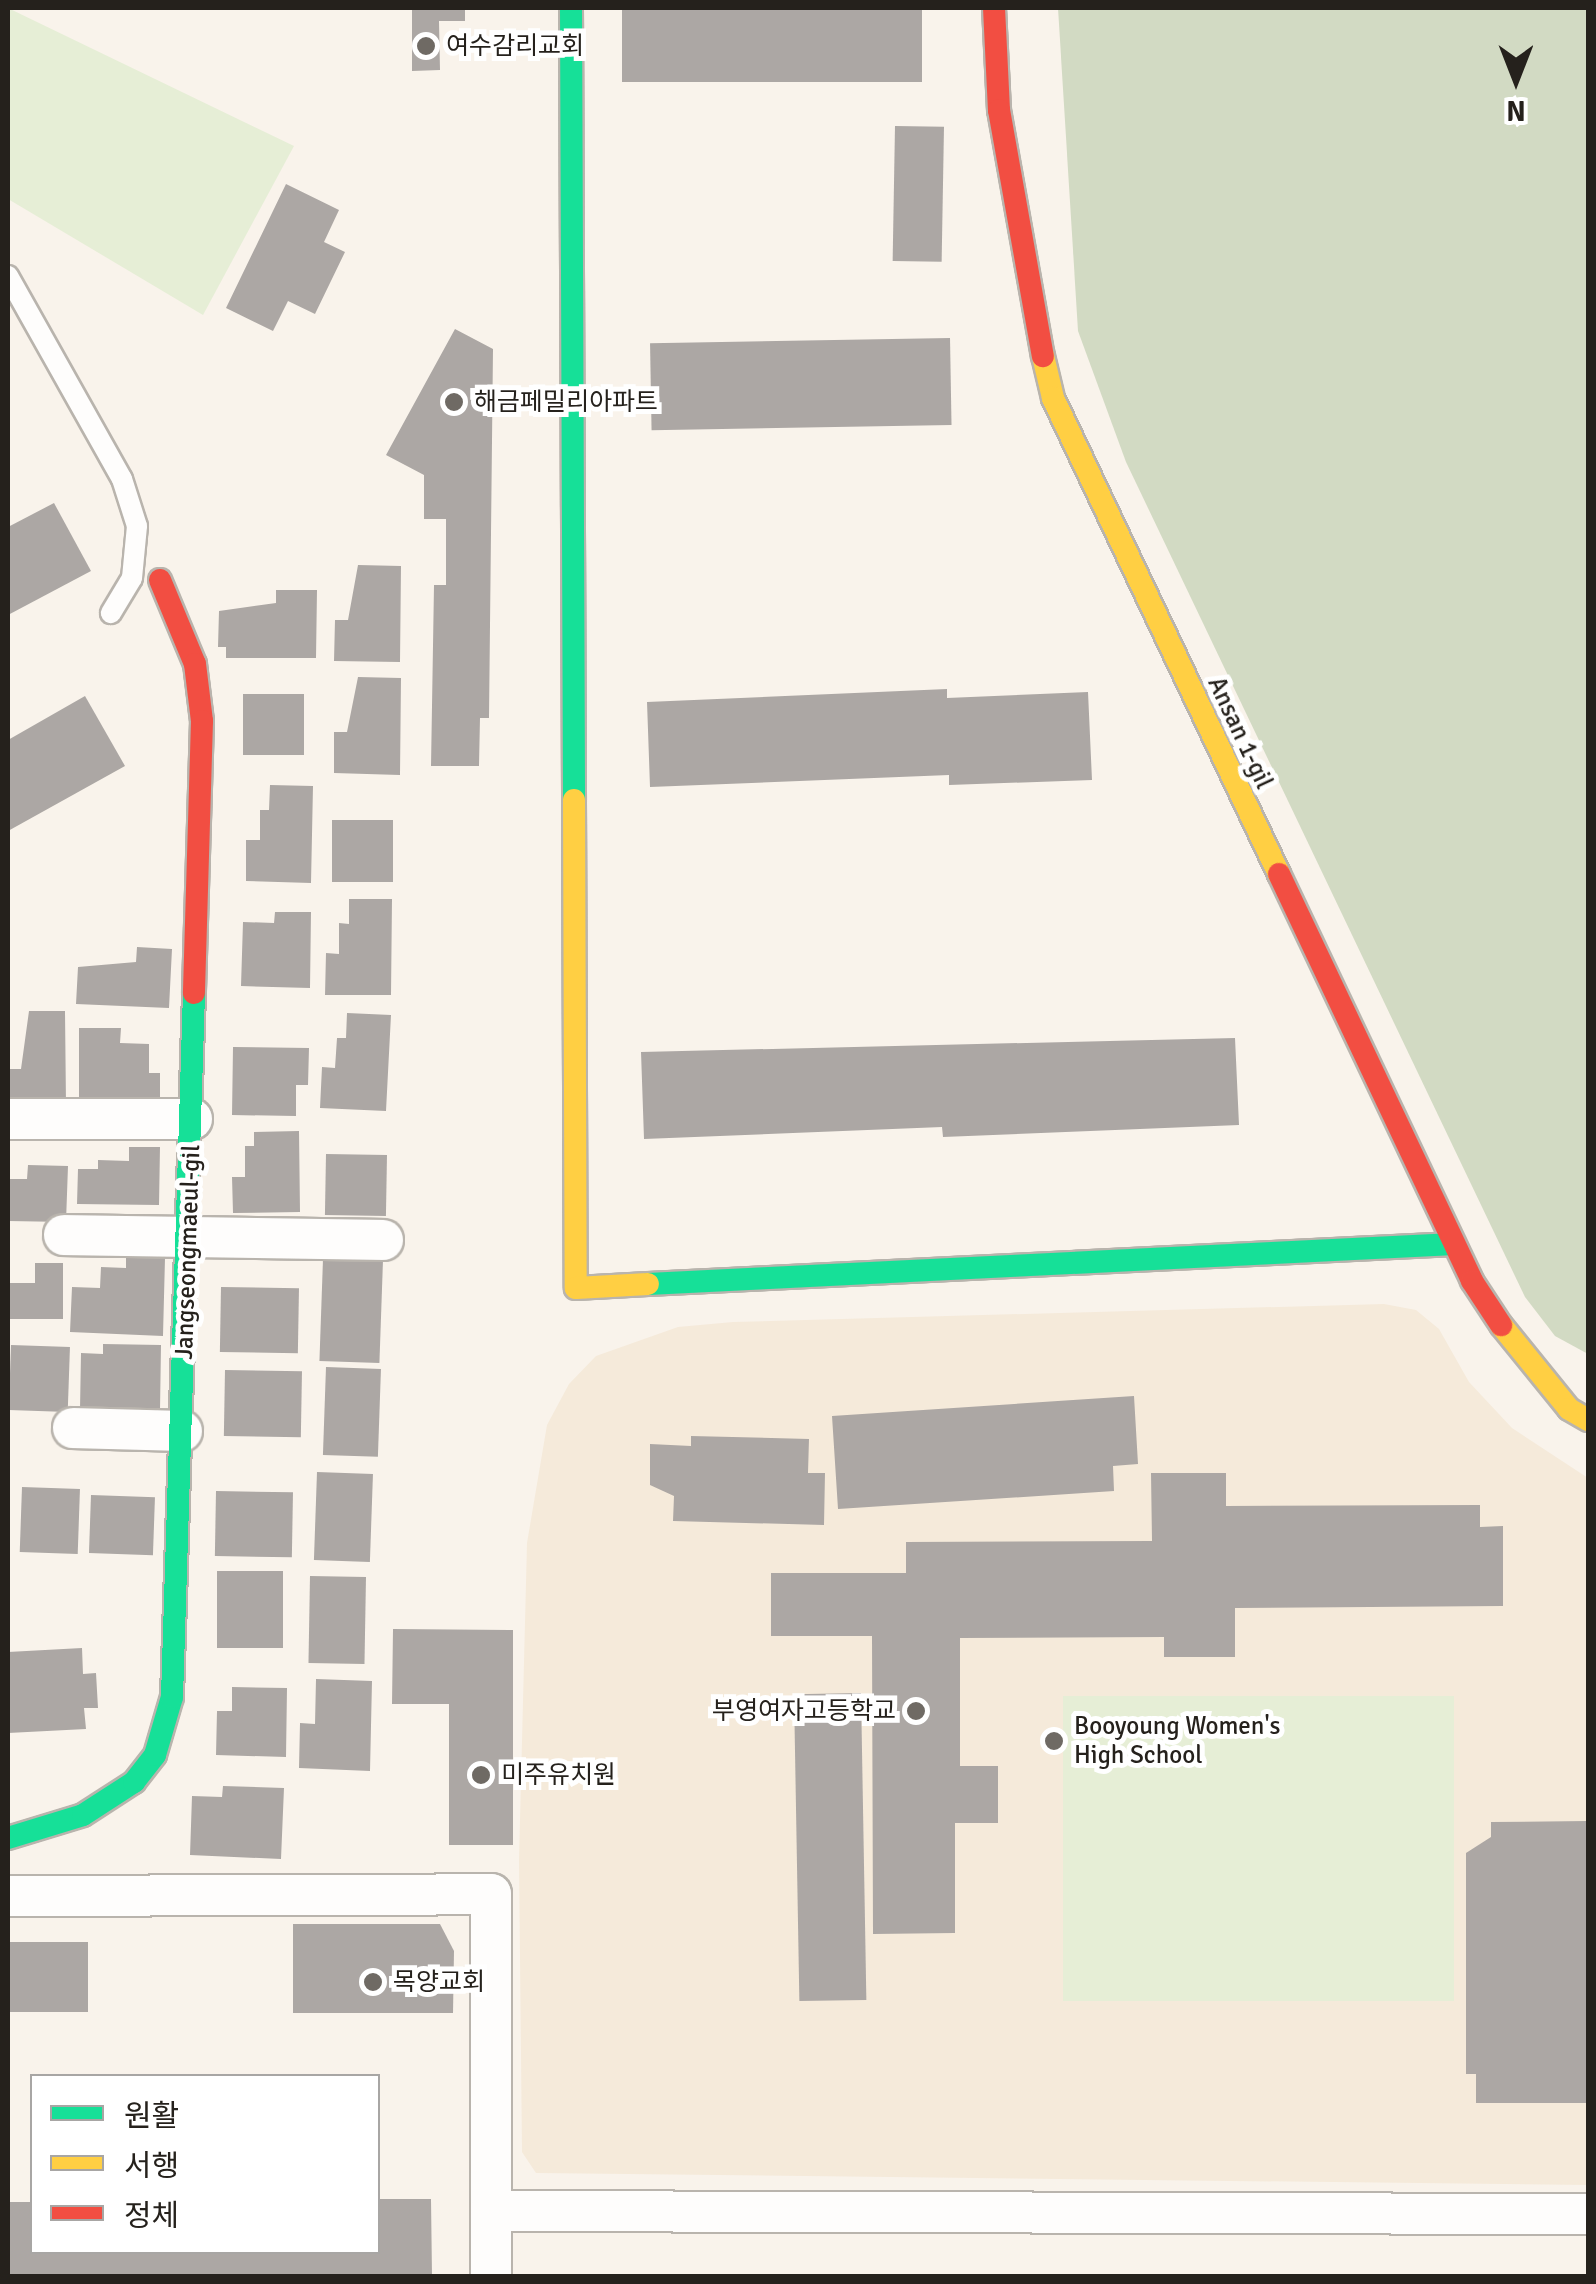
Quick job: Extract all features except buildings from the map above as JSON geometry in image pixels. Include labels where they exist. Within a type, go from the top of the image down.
[{"type":"street","points":[[571,8],[576,1288],[1454,1244]]},
{"type":"street","name":"Ansan 1-gil","points":[[994,8],[999,110],[1026,288],[1053,398],[1454,1244],[1522,1356],[1569,1409],[1588,1420]]},
{"type":"street","name":"Jangseongmaeul-gil","points":[[8,1838],[109,1802],[155,1754],[174,1672],[202,721],[195,664],[160,580]]},
{"type":"street","points":[[10,1119],[192,1119]]},
{"type":"street","points":[[64,1235],[382,1240]]},
{"type":"street","points":[[73,1428],[182,1431]]},
{"type":"street","points":[[8,1896],[490,1894],[490,2276]]},
{"type":"street","points":[[490,2211],[1588,2214]]},
{"type":"lane","points":[[8,276],[114,464],[137,526],[132,578],[111,613]]},
{"type":"shaded area","name":"Booyoung Women's High School","points":[[1384,1304],[1416,1310],[1439,1329],[1469,1382],[1512,1428],[1588,1478],[1588,2185],[536,2173],[522,2152],[519,1860],[527,1543],[547,1425],[569,1384],[596,1356],[678,1327],[733,1322]]},
{"type":"green space","points":[[8,8],[294,146],[203,315],[8,199]]},
{"type":"green space","points":[[1058,8],[1588,8],[1588,1354],[1555,1336],[1525,1297],[1126,462],[1078,331]]},
{"type":"green space","points":[[1063,1696],[1454,1696],[1454,2001],[1063,2001]]},
{"type":"traffic: fast","points":[[571,8],[574,800]]},
{"type":"traffic: fast","points":[[8,1838],[83,1815],[134,1782],[155,1755],[172,1697],[194,993]]},
{"type":"traffic: fast","points":[[648,1284],[1454,1244]]},
{"type":"traffic: slow","points":[[1043,356],[1053,398],[1279,874]]},
{"type":"traffic: slow","points":[[574,800],[576,1288],[648,1284]]},
{"type":"traffic: slow","points":[[1501,1325],[1569,1409],[1588,1420]]},
{"type":"traffic: jam","points":[[994,8],[999,110],[1043,356]]},
{"type":"traffic: jam","points":[[160,580],[195,664],[202,721],[194,993]]},
{"type":"traffic: jam","points":[[1279,874],[1472,1281],[1501,1325]]},
{"type":"place","name":"여수감리교회","points":[[426,46]]},
{"type":"place","name":"해금페밀리아파트","points":[[454,402]]},
{"type":"place","name":"부영여자고등학교","points":[[916,1711]]},
{"type":"place","name":"Booyoung Women's High School","points":[[1054,1741]]},
{"type":"place","name":"미주유치원","points":[[481,1775]]},
{"type":"place","name":"목양교회","points":[[373,1982]]}]
